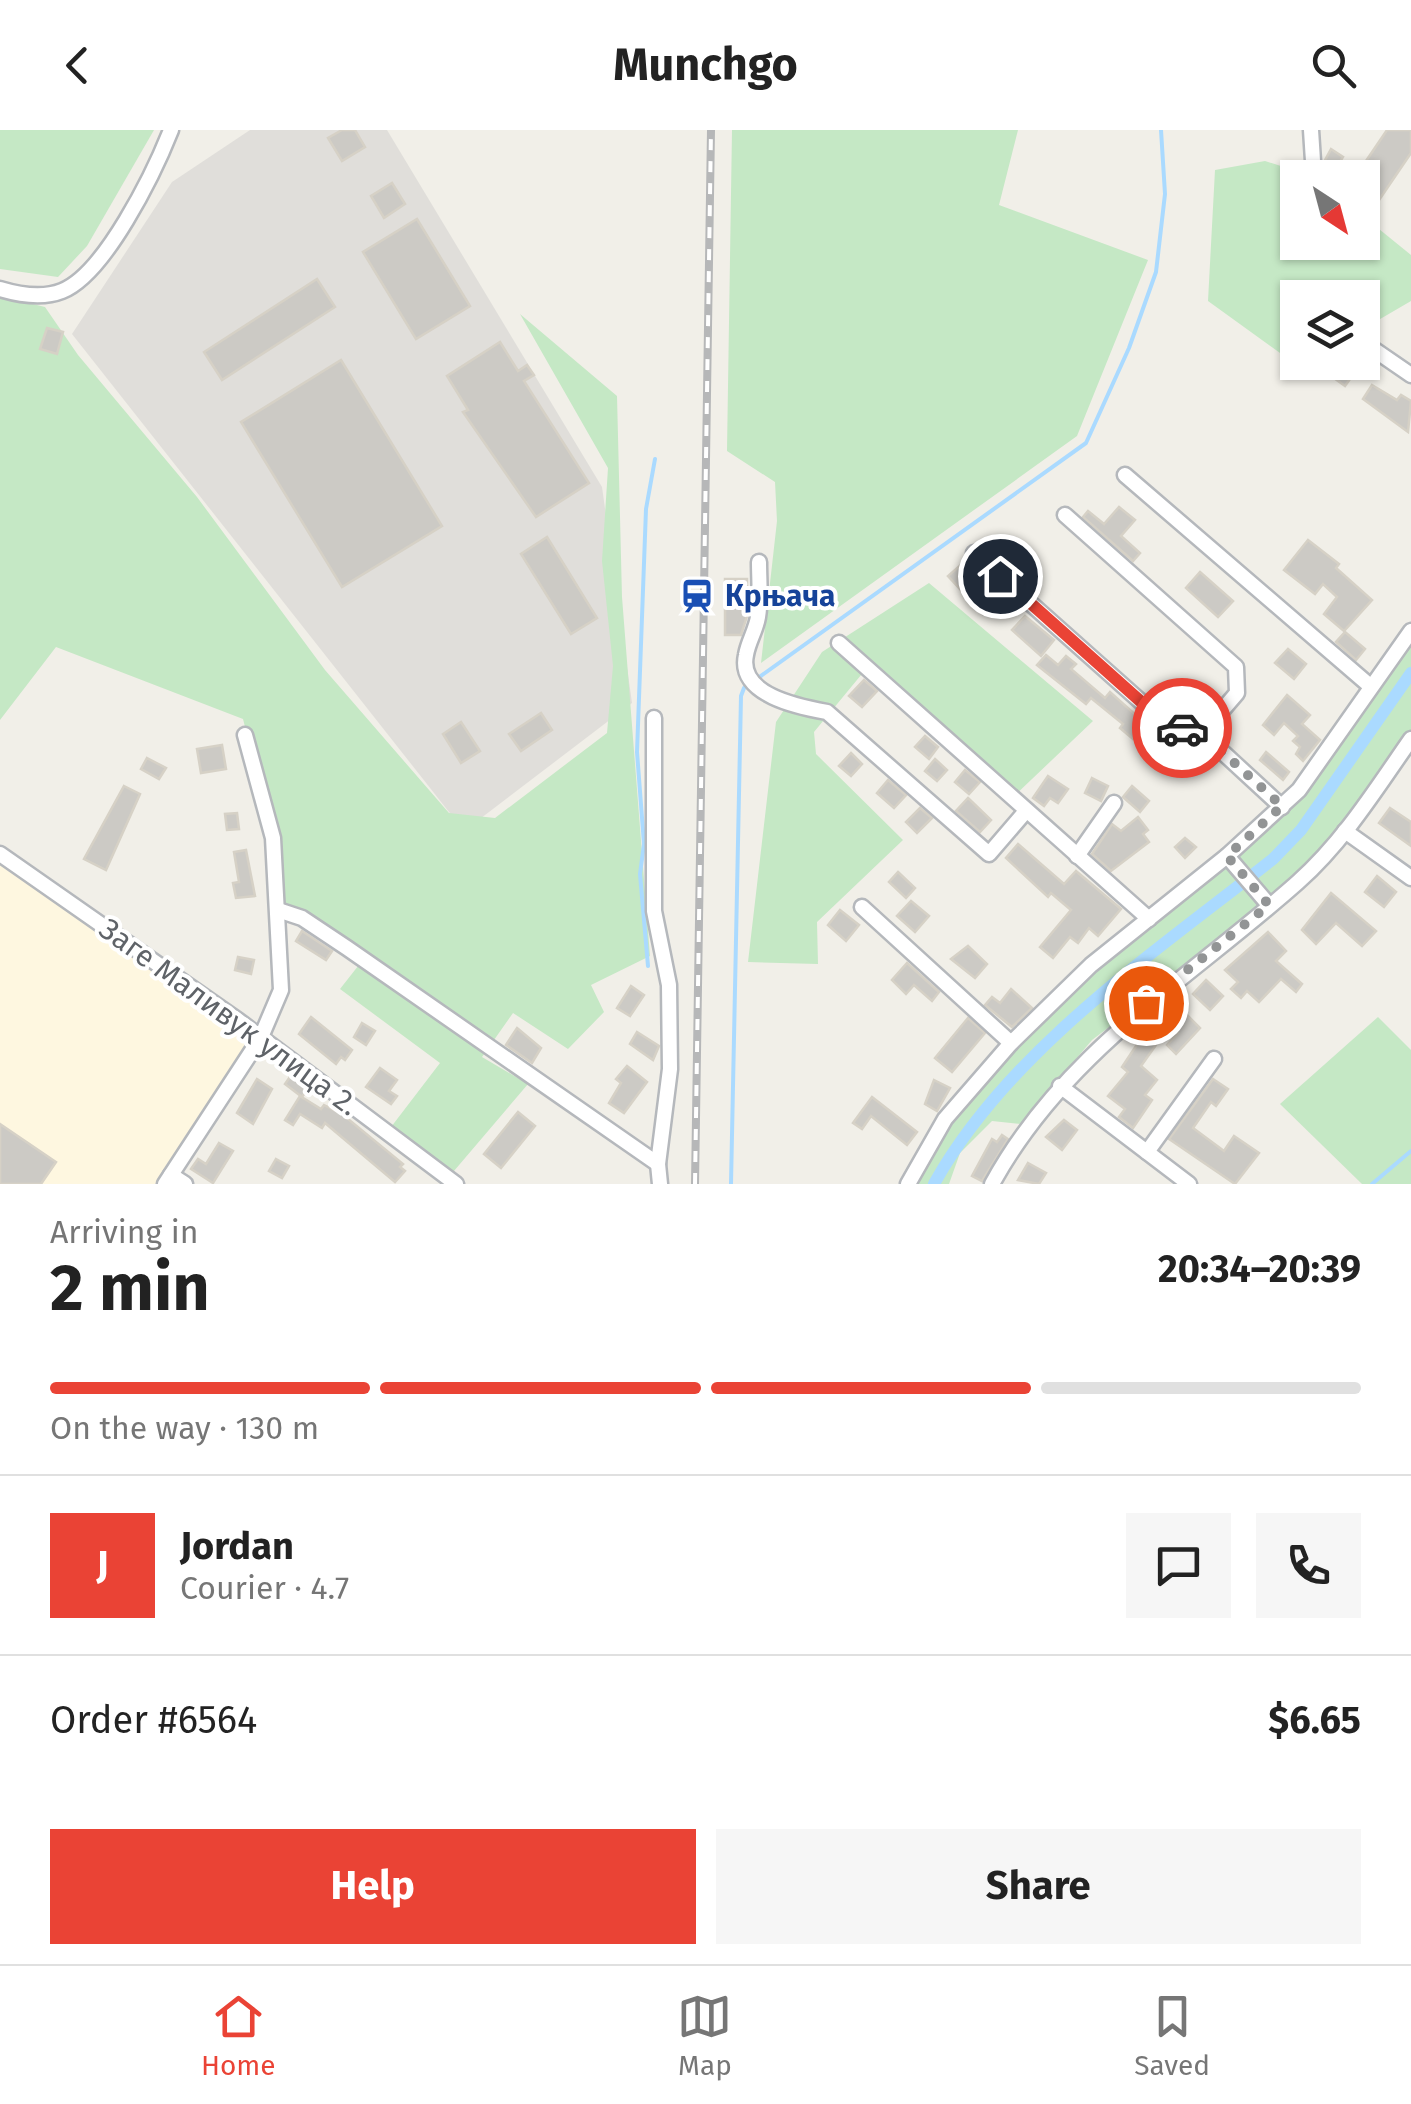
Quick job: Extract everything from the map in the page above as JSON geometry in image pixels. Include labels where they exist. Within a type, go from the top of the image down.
[{"type":"street","points":[[0,289],[44,296],[74,285],[104,251],[131,208],[171,130]]},
{"type":"street","points":[[1311,130],[1312,160]]},
{"type":"street","points":[[1380,354],[1411,375]]},
{"type":"street","points":[[1125,475],[1369,686]]},
{"type":"street","points":[[974,553],[1157,716],[1188,730],[1207,728],[1237,693],[1236,666],[1064,516]]},
{"type":"street","points":[[759,562],[758,618],[745,657],[749,676],[760,688],[801,708],[827,712],[989,854],[1026,811]]},
{"type":"street","points":[[908,1184],[945,1119],[1011,1043],[1091,965],[1232,862],[1310,777],[1369,686],[1411,631]]},
{"type":"street","points":[[839,643],[1149,919]]},
{"type":"street","points":[[654,718],[654,911],[669,985],[670,1069],[658,1164],[660,1184]]},
{"type":"street","points":[[1207,728],[1218,748],[1282,806]]},
{"type":"street","points":[[186,1184],[168,1179],[261,1038],[281,990],[272,838],[245,735]]},
{"type":"street","points":[[992,1184],[1060,1086],[1146,1003],[1346,831],[1411,739]]},
{"type":"street","points":[[1077,856],[1114,803]]},
{"type":"street","points":[[1346,831],[1411,878]]},
{"type":"street","name":"Заге Маливук улица 2.","points":[[0,854],[261,1038],[456,1184]]},
{"type":"street","points":[[1232,862],[1266,901]]},
{"type":"street","points":[[862,907],[1011,1043]]},
{"type":"street","points":[[278,910],[309,922],[658,1164]]},
{"type":"street","points":[[1146,1152],[1214,1060]]},
{"type":"street","points":[[1060,1086],[1189,1184]]},
{"type":"shaded area","points":[[250,130],[387,130],[602,487],[632,703],[464,831],[72,334],[172,182]]},
{"type":"shaded area","points":[[0,858],[251,1039],[155,1184],[0,1184]]},
{"type":"green space","points":[[0,130],[154,130],[87,246],[58,277],[0,269]]},
{"type":"green space","points":[[732,130],[1018,130],[999,205],[1148,260],[1077,436],[761,663],[777,521],[775,482],[727,451]]},
{"type":"green space","points":[[1265,161],[1280,166],[1280,260],[1380,260],[1380,230],[1411,255],[1411,301],[1380,319],[1380,280],[1280,280],[1280,353],[1208,301],[1215,170]]},
{"type":"green space","points":[[0,296],[45,307],[78,355],[197,497],[325,670],[449,813],[495,818],[607,733],[613,666],[602,561],[608,468],[520,314],[617,396],[622,597],[650,956],[591,985],[604,1012],[568,1049],[513,1013],[482,1057],[528,1084],[448,1178],[388,1131],[440,1063],[340,989],[362,961],[278,910],[273,838],[243,719],[56,647],[0,720]]},
{"type":"green space","points":[[929,583],[1093,721],[1012,798],[866,669],[814,732],[816,754],[903,840],[817,922],[818,964],[748,962],[776,722],[822,652]]},
{"type":"green space","points":[[1411,631],[1411,740],[1345,831],[1231,935],[1092,1040],[1021,1124],[992,1121],[960,1153],[949,1184],[909,1184],[967,1092],[1011,1043],[1299,790]]},
{"type":"green space","points":[[1378,1017],[1411,1050],[1411,1184],[1362,1184],[1280,1104]]},
{"type":"building","points":[[342,130],[355,130],[365,147],[342,161],[328,138]]},
{"type":"building","points":[[1387,130],[1411,130],[1411,153],[1380,199],[1380,160],[1367,160]]},
{"type":"building","points":[[1331,149],[1343,157],[1341,160],[1325,160]]},
{"type":"building","points":[[392,183],[405,204],[384,218],[371,196]]},
{"type":"building","points":[[417,219],[470,306],[416,339],[363,252]]},
{"type":"building","points":[[317,279],[335,307],[222,380],[204,352]]},
{"type":"building","points":[[47,328],[63,332],[57,354],[40,349]]},
{"type":"building","points":[[500,342],[518,371],[527,365],[534,375],[524,381],[589,483],[536,517],[463,412],[468,410],[447,376]]},
{"type":"building","points":[[341,360],[442,526],[342,587],[241,422]]},
{"type":"building","points":[[1372,385],[1397,400],[1401,395],[1411,401],[1408,432],[1363,399]]},
{"type":"building","points":[[1119,507],[1135,520],[1121,536],[1140,553],[1133,561],[1083,517],[1088,511],[1104,524]]},
{"type":"building","points":[[547,537],[597,618],[571,634],[521,554]]},
{"type":"building","points":[[1308,540],[1339,564],[1336,568],[1372,600],[1344,631],[1324,614],[1337,597],[1323,584],[1315,594],[1284,570]]},
{"type":"building","points":[[963,563],[979,581],[984,576],[1002,592],[983,614],[948,576]]},
{"type":"building","points":[[1200,572],[1233,601],[1218,617],[1186,588]]},
{"type":"building","points":[[725,579],[747,579],[747,616],[741,635],[725,635]]},
{"type":"building","points":[[1025,616],[1054,640],[1041,656],[1012,630]]},
{"type":"building","points":[[1345,632],[1365,649],[1356,660],[1336,642]]},
{"type":"building","points":[[1288,649],[1306,664],[1294,679],[1275,663]]},
{"type":"building","points":[[1046,655],[1058,665],[1066,656],[1076,664],[1071,669],[1105,698],[1110,692],[1146,724],[1133,739],[1120,728],[1123,724],[1091,698],[1086,704],[1037,665]]},
{"type":"building","points":[[864,680],[877,691],[862,707],[849,696]]},
{"type":"building","points":[[1287,695],[1310,715],[1302,724],[1320,740],[1303,761],[1296,754],[1300,747],[1293,741],[1298,736],[1284,723],[1274,735],[1263,725]]},
{"type":"building","points":[[541,713],[552,730],[521,751],[509,734]]},
{"type":"building","points":[[461,722],[480,751],[461,763],[443,734]]},
{"type":"building","points":[[925,736],[938,747],[929,759],[915,747]]},
{"type":"building","points":[[222,745],[226,769],[201,773],[197,749]]},
{"type":"building","points":[[1266,752],[1289,772],[1283,780],[1260,760]]},
{"type":"building","points":[[851,753],[862,764],[851,776],[839,766]]},
{"type":"building","points":[[147,758],[166,768],[159,779],[141,769]]},
{"type":"building","points":[[935,759],[947,770],[937,781],[925,771]]},
{"type":"building","points":[[965,770],[980,782],[969,794],[955,782]]},
{"type":"building","points":[[1048,776],[1068,789],[1058,803],[1050,798],[1044,806],[1033,798]]},
{"type":"building","points":[[1092,778],[1108,786],[1101,801],[1085,793]]},
{"type":"building","points":[[888,780],[906,795],[894,808],[877,793]]},
{"type":"building","points":[[124,786],[140,794],[106,870],[84,859]]},
{"type":"building","points":[[1132,786],[1149,801],[1140,812],[1123,797]]},
{"type":"building","points":[[968,798],[991,820],[980,832],[956,811]]},
{"type":"building","points":[[920,808],[932,818],[917,833],[906,822]]},
{"type":"building","points":[[1390,808],[1411,822],[1411,846],[1379,823]]},
{"type":"building","points":[[237,813],[239,829],[227,830],[225,814]]},
{"type":"building","points":[[1138,817],[1148,830],[1143,834],[1149,842],[1111,871],[1092,854],[1112,824],[1121,831]]},
{"type":"building","points":[[1185,838],[1196,847],[1185,858],[1175,847]]},
{"type":"building","points":[[1018,844],[1064,884],[1076,871],[1121,909],[1098,936],[1089,928],[1078,943],[1070,937],[1053,958],[1040,947],[1071,910],[1051,893],[1048,897],[1006,858]]},
{"type":"building","points":[[246,850],[255,896],[236,898],[233,883],[239,882],[234,852]]},
{"type":"building","points":[[898,872],[915,888],[906,898],[889,882]]},
{"type":"building","points":[[1377,876],[1396,892],[1384,907],[1365,892]]},
{"type":"building","points":[[1331,893],[1376,931],[1362,946],[1336,923],[1316,944],[1302,930]]},
{"type":"building","points":[[911,901],[929,916],[915,932],[897,916]]},
{"type":"building","points":[[840,910],[859,925],[846,941],[828,925]]},
{"type":"building","points":[[302,931],[332,951],[326,960],[296,941]]},
{"type":"building","points":[[1268,932],[1286,951],[1276,961],[1302,984],[1296,992],[1281,979],[1259,1002],[1247,991],[1241,998],[1231,989],[1238,982],[1225,970]]},
{"type":"building","points":[[968,946],[987,964],[975,978],[951,959]]},
{"type":"building","points":[[238,957],[254,960],[251,974],[235,970]]},
{"type":"building","points":[[907,963],[939,992],[932,1001],[914,985],[906,994],[892,980]]},
{"type":"building","points":[[1206,980],[1223,996],[1210,1010],[1193,994]]},
{"type":"building","points":[[631,986],[644,995],[630,1016],[617,1008]]},
{"type":"building","points":[[1011,989],[1032,1008],[1012,1027],[985,1005],[992,997],[1000,1003]]},
{"type":"building","points":[[1187,1015],[1200,1028],[1176,1054],[1167,1045],[1178,1033],[1173,1028]]},
{"type":"building","points":[[311,1017],[352,1050],[345,1060],[341,1057],[336,1064],[299,1034]]},
{"type":"building","points":[[968,1018],[985,1033],[952,1072],[935,1058]]},
{"type":"building","points":[[362,1023],[375,1031],[366,1045],[354,1037]]},
{"type":"building","points":[[517,1028],[541,1048],[532,1063],[506,1045]]},
{"type":"building","points":[[637,1032],[659,1046],[653,1060],[630,1044]]},
{"type":"building","points":[[1144,1034],[1156,1045],[1141,1066],[1157,1080],[1145,1095],[1152,1100],[1133,1128],[1119,1117],[1125,1109],[1108,1096],[1128,1072],[1122,1067]]},
{"type":"building","points":[[627,1066],[647,1082],[624,1113],[609,1103],[621,1083],[616,1079]]},
{"type":"building","points":[[380,1068],[397,1080],[389,1091],[397,1096],[391,1104],[366,1087]]},
{"type":"building","points":[[292,1074],[309,1087],[302,1097],[285,1084]]},
{"type":"building","points":[[257,1079],[272,1089],[253,1124],[237,1113]]},
{"type":"building","points":[[1213,1079],[1228,1089],[1216,1106],[1211,1102],[1193,1128],[1224,1151],[1234,1136],[1259,1153],[1235,1184],[1169,1139]]},
{"type":"building","points":[[934,1080],[950,1088],[937,1111],[925,1104]]},
{"type":"building","points":[[300,1096],[321,1109],[324,1105],[342,1114],[403,1164],[400,1167],[405,1171],[395,1182],[325,1123],[322,1128],[300,1114],[293,1125],[285,1120]]},
{"type":"building","points":[[872,1097],[917,1132],[907,1145],[871,1116],[862,1129],[853,1123]]},
{"type":"building","points":[[518,1112],[535,1126],[501,1168],[484,1154]]},
{"type":"building","points":[[1064,1120],[1077,1130],[1062,1150],[1046,1137]]},
{"type":"building","points":[[0,1124],[56,1162],[41,1184],[0,1184]]},
{"type":"building","points":[[1002,1135],[1008,1139],[982,1181],[972,1176],[992,1139],[997,1142]]},
{"type":"building","points":[[219,1143],[233,1151],[213,1183],[191,1169],[198,1159],[206,1164]]},
{"type":"building","points":[[276,1159],[289,1166],[282,1178],[269,1171]]},
{"type":"building","points":[[1028,1163],[1046,1173],[1039,1184],[1018,1180]]},
{"type":"waterway","points":[[731,1184],[744,688],[1086,443],[1129,348],[1156,272],[1165,194],[1161,130]]},
{"type":"waterway","points":[[648,966],[640,874],[644,844],[637,752],[646,509],[655,459]]},
{"type":"waterway","points":[[934,1184],[1001,1090],[1042,1048],[1133,968],[1273,859],[1301,830],[1411,673]]},
{"type":"waterway","points":[[1372,1184],[1411,1151]]},
{"type":"railway","points":[[695,1184],[711,130]]},
{"type":"way so far","points":[[1146,1003],[1269,905],[1227,856],[1282,806],[1218,748],[1207,728],[1182,728]]},
{"type":"place","name":"Крњача","points":[[697,596]]},
{"type":"route","points":[[1000,576],[1157,716],[1182,728]]}]
